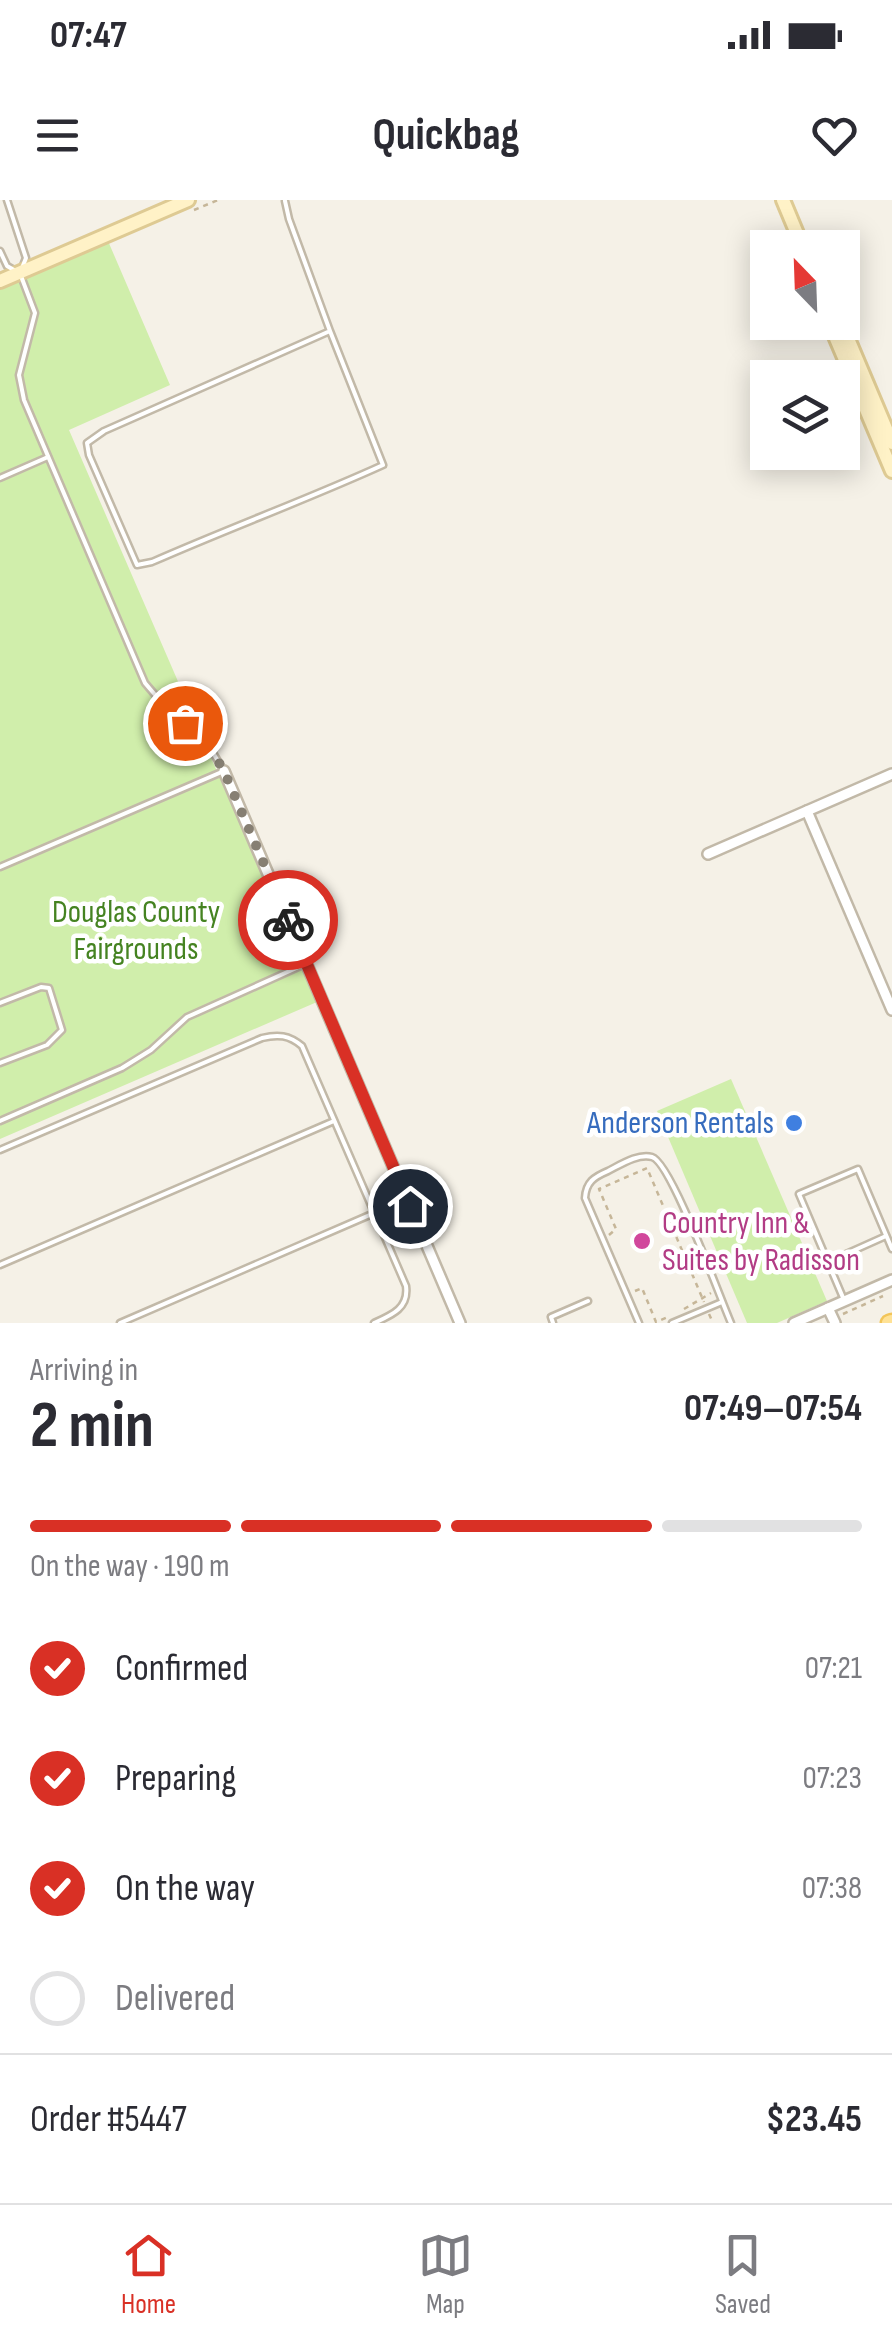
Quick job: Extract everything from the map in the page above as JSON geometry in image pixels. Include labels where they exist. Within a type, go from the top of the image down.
[{"type":"street","points":[[0,281],[188,200]]},
{"type":"street","points":[[784,200],[796,230]]},
{"type":"street","points":[[837,340],[892,471]]},
{"type":"street","points":[[849,340],[892,443]]},
{"type":"street","points":[[224,771],[460,1323]]},
{"type":"street","points":[[708,854],[892,774]]},
{"type":"street","points":[[807,811],[892,1010]]},
{"type":"street","points":[[794,1323],[892,1280]]},
{"type":"street","points":[[828,1308],[835,1323]]},
{"type":"lane","points":[[0,867],[224,771],[204,738],[156,698],[146,682],[20,388],[19,375],[36,312],[20,272],[26,258],[7,200]]},
{"type":"lane","points":[[287,200],[330,331],[383,465],[288,508],[264,512],[152,562],[137,564],[88,456],[87,443],[104,431],[330,331]]},
{"type":"lane","points":[[0,251],[6,266],[20,272]]},
{"type":"lane","points":[[0,478],[48,457]]},
{"type":"lane","points":[[0,1121],[122,1068],[151,1050],[187,1017],[307,963]]},
{"type":"lane","points":[[0,1003],[41,987],[48,988],[62,1030],[46,1045],[0,1063]]},
{"type":"lane","points":[[0,1150],[277,1034],[302,1046],[408,1294],[395,1314],[374,1323]]},
{"type":"lane","points":[[0,1265],[334,1121]]},
{"type":"lane","points":[[639,1323],[586,1191],[594,1176],[642,1156],[651,1156],[664,1165],[688,1223],[698,1236],[731,1323]]},
{"type":"lane","points":[[845,1301],[799,1194],[858,1169],[892,1249]]},
{"type":"lane","points":[[120,1323],[374,1213]]},
{"type":"lane","points":[[828,1262],[886,1236]]},
{"type":"lane","points":[[553,1323],[551,1317],[588,1301]]},
{"type":"lane","points":[[672,1323],[722,1302]]},
{"type":"path","points":[[615,1248],[608,1233],[616,1229],[600,1189],[647,1168],[702,1297]]},
{"type":"path","points":[[634,1292],[642,1288],[656,1322],[669,1316]]},
{"type":"path","points":[[681,1311],[718,1290]]},
{"type":"path","points":[[843,1314],[892,1292]]},
{"type":"green space","name":"Douglas County Fairgrounds","points":[[108,241],[170,385],[69,430],[317,1002],[0,1139],[0,288]]},
{"type":"green space","points":[[731,1079],[827,1301],[777,1323],[747,1323],[657,1111]]},
{"type":"way so far","points":[[185,723],[212,748],[288,920]]},
{"type":"place","name":"Anderson Rentals","points":[[794,1123]]},
{"type":"place","name":"Country Inn & Suites by Radisson","points":[[642,1241]]},
{"type":"route","points":[[288,920],[410,1206]]}]
